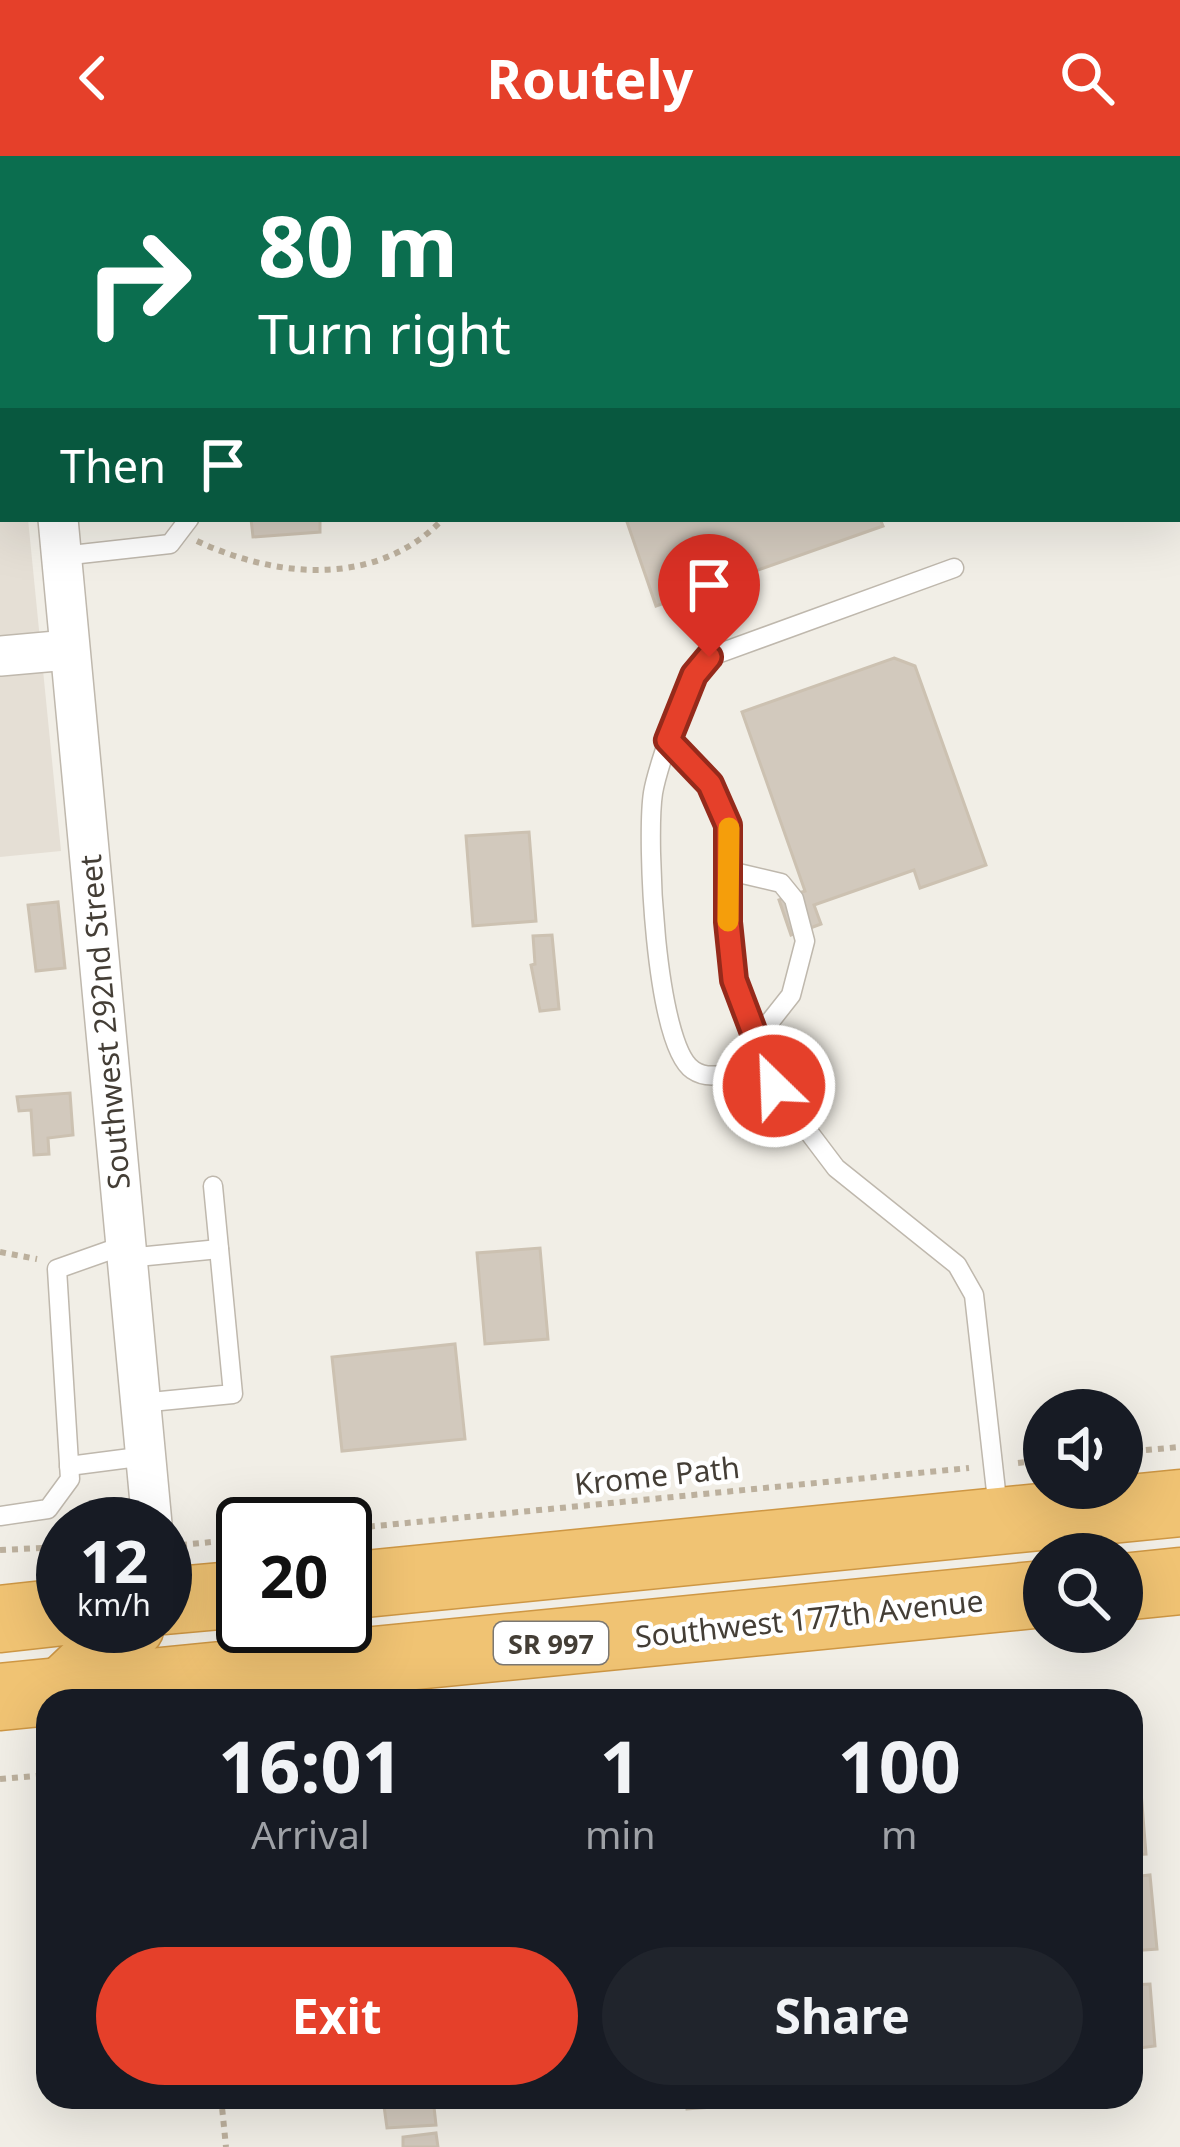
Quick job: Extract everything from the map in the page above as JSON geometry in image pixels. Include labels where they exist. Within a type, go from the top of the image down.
[{"type":"highway","points":[[372,1582],[996,1484],[1180,1503]]},
{"type":"highway","points":[[1143,1585],[1180,1581]]},
{"type":"highway","name":"Southwest 177th Avenue","points":[[92,1689],[1023,1596]]},
{"type":"highway","points":[[0,1619],[36,1615]]},
{"type":"highway","points":[[178,1682],[216,1646]]},
{"type":"highway","points":[[38,1689],[91,1653]]},
{"type":"street","name":"Southwest 292nd Street","points":[[60,538],[140,1402],[155,1497]]},
{"type":"street","points":[[0,656],[68,650]]},
{"type":"lane","points":[[60,538],[170,544],[184,526]]},
{"type":"lane","points":[[730,872],[781,883],[794,899],[805,941],[790,995],[758,1051],[713,1077],[696,1074],[676,1049],[653,927],[653,793],[694,675],[720,651],[955,568]]},
{"type":"lane","points":[[668,740],[722,806],[730,872],[730,952],[758,1051],[789,1111],[844,1177],[939,1250],[967,1280],[982,1342],[996,1484]]},
{"type":"lane","points":[[140,1402],[233,1394],[213,1186]]},
{"type":"lane","points":[[0,1516],[48,1509],[70,1479],[57,1269],[126,1252],[219,1249]]},
{"type":"lane","points":[[69,1466],[146,1456]]},
{"type":"path","points":[[184,526],[232,557],[291,568],[345,569],[386,562],[420,543],[440,522]]},
{"type":"path","points":[[0,1252],[34,1257],[57,1269]]},
{"type":"path","points":[[1143,1450],[1180,1447]]},
{"type":"path","name":"Krome Path","points":[[372,1527],[996,1484],[1023,1470]]},
{"type":"path","points":[[0,1550],[36,1548]]},
{"type":"path","points":[[0,1779],[36,1776]]},
{"type":"path","points":[[222,2109],[226,2147]]},
{"type":"shaded area","points":[[0,522],[28,522],[61,851],[0,857]]},
{"type":"building","points":[[251,522],[320,522],[320,532],[253,537]]},
{"type":"building","points":[[627,522],[881,522],[883,526],[656,606]]},
{"type":"building","points":[[894,658],[915,666],[986,865],[920,888],[914,870],[814,905],[821,924],[791,935],[779,900],[805,891],[742,712]]},
{"type":"building","points":[[529,832],[536,921],[473,926],[466,836]]},
{"type":"building","points":[[58,902],[65,968],[36,971],[28,905]]},
{"type":"building","points":[[552,935],[559,1009],[540,1011],[531,965],[535,964],[533,936]]},
{"type":"building","points":[[70,1093],[73,1135],[48,1138],[49,1154],[34,1155],[31,1110],[19,1111],[17,1097]]},
{"type":"building","points":[[540,1248],[548,1339],[485,1344],[477,1253]]},
{"type":"building","points":[[455,1344],[465,1439],[342,1451],[332,1357]]},
{"type":"building","points":[[1150,1875],[1157,1949],[1143,1950],[1143,1876]]},
{"type":"building","points":[[1143,1984],[1150,1984],[1155,2046],[1143,2048]]},
{"type":"building","points":[[384,2109],[434,2109],[436,2125],[387,2128]]},
{"type":"building","points":[[436,2133],[438,2147],[403,2147],[403,2137]]},
{"type":"slow traffic","points":[[728,921],[729,828]]},
{"type":"route","points":[[709,657],[694,675],[668,740],[710,784],[728,825],[728,922],[734,980],[774,1086]]}]
